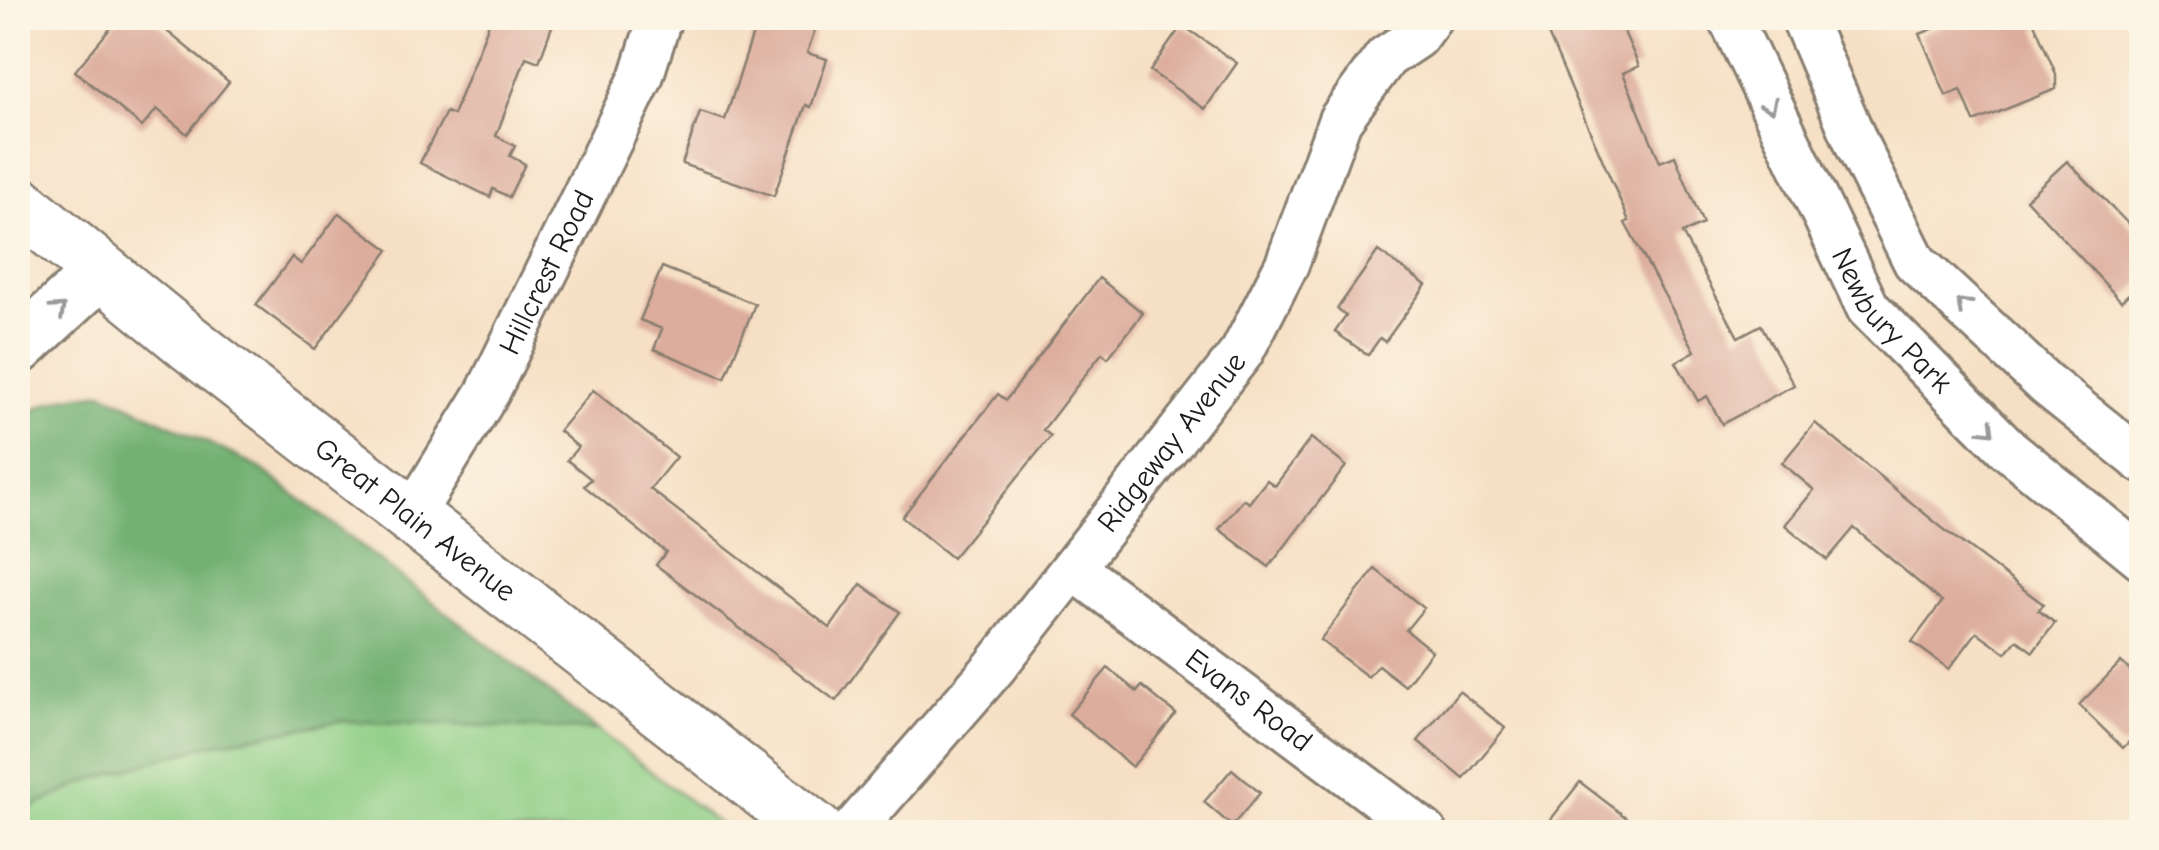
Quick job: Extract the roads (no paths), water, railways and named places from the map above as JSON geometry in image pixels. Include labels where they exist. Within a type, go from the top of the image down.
[{"type":"main road","name":"Great Plain Avenue","points":[[18,205],[411,517],[818,832]]},
{"type":"street","name":"Hillcrest Road","points":[[411,517],[496,375],[641,78],[660,18]]},
{"type":"street","name":"Ridgeway Avenue","points":[[851,832],[994,668],[1242,352],[1287,264],[1340,120],[1386,58],[1416,37],[1430,18]]},
{"type":"street","name":"Newbury Park","points":[[1730,18],[1868,308],[2008,449],[2142,558]]},
{"type":"street","name":"Newbury Park","points":[[1802,18],[1858,147],[1915,262],[2046,384],[2142,461]]},
{"type":"street","points":[[18,348],[100,272]]},
{"type":"street","name":"Evans Road","points":[[1074,568],[1425,832]]}]
